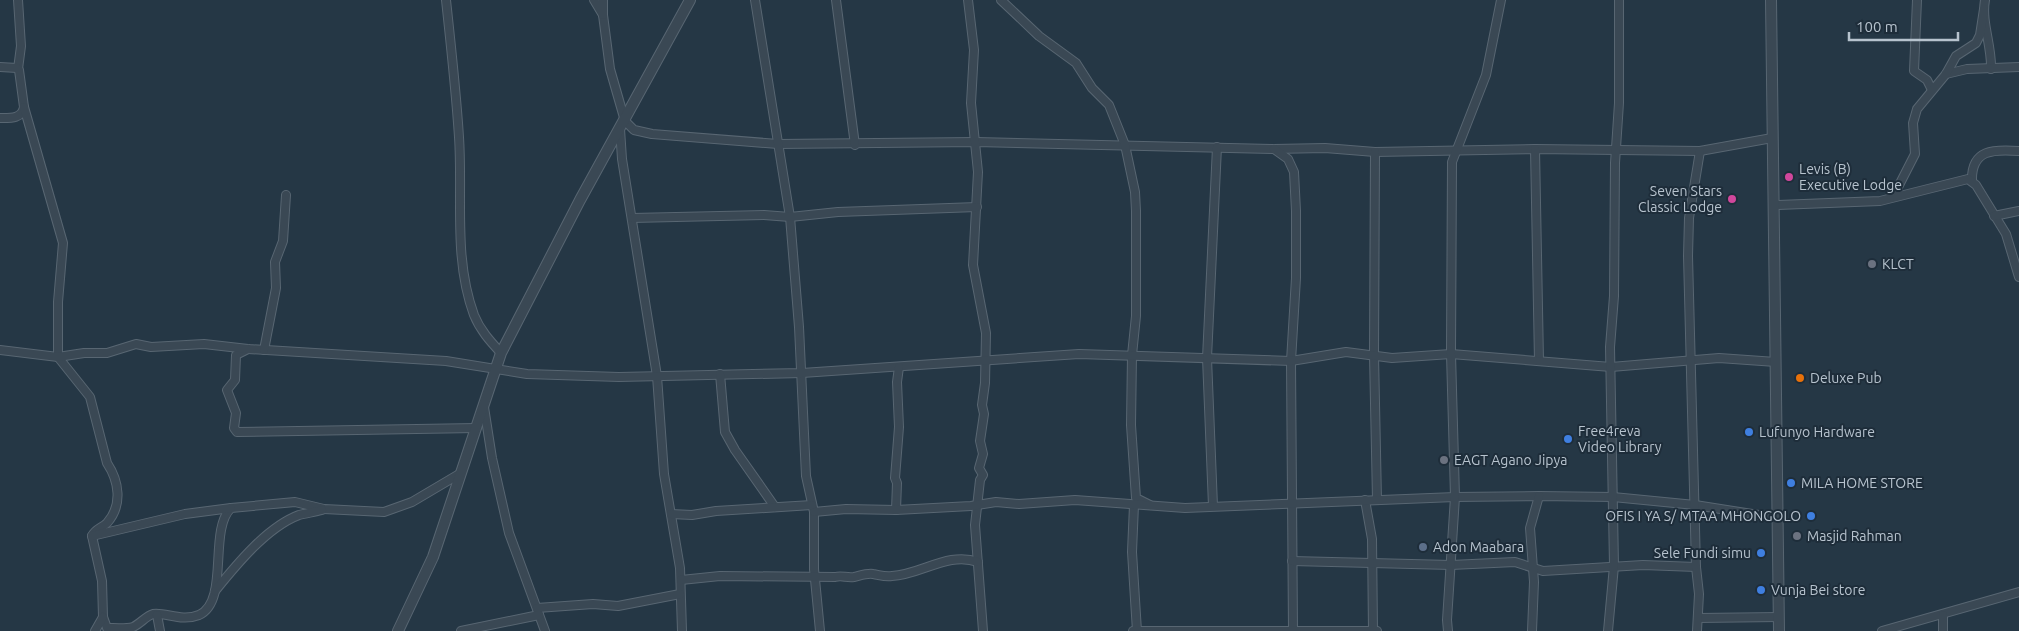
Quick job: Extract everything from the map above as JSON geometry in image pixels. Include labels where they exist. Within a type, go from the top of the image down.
[{"type":"street","points":[[18,0],[21,46],[18,69],[24,107],[63,243],[58,302],[58,357],[90,397],[106,463],[112,471],[118,486],[119,496],[108,523],[92,536]]},
{"type":"street","points":[[446,0],[459,138],[459,226],[464,267],[474,316],[484,335],[500,353]]},
{"type":"street","points":[[594,0],[603,15]]},
{"type":"street","points":[[603,0],[603,15],[610,69],[623,125],[622,158],[657,376],[661,442],[681,580],[682,631]]},
{"type":"street","points":[[398,631],[434,556],[500,353],[580,200],[623,125],[690,0]]},
{"type":"street","points":[[755,0],[790,217],[802,373],[806,476],[813,508],[814,576],[820,631]]},
{"type":"street","points":[[836,0],[855,145]]},
{"type":"street","points":[[968,0],[974,50],[972,126],[976,142],[977,207],[973,265],[986,333],[982,405],[984,414],[980,441],[984,454],[980,468],[983,476],[980,480],[975,526],[983,631]]},
{"type":"street","points":[[1001,0],[1039,36],[1076,63],[1092,88],[1110,105],[1125,145],[1135,192],[1136,211],[1136,316],[1132,355],[1132,425],[1136,498],[1153,506]]},
{"type":"street","points":[[1448,631],[1447,620],[1455,497],[1451,354],[1452,162],[1486,76],[1501,0]]},
{"type":"street","points":[[1608,631],[1614,566],[1611,367],[1620,69],[1619,0]]},
{"type":"street","points":[[1771,0],[1779,631]]},
{"type":"street","points":[[1917,0],[1914,71],[1927,80],[1932,90]]},
{"type":"street","points":[[1893,197],[1915,154],[1914,124],[1917,109],[1946,74],[1956,56],[1976,43],[1980,35],[1985,0]]},
{"type":"street","points":[[1984,9],[1992,55],[1991,69]]},
{"type":"street","points":[[0,67],[18,69]]},
{"type":"street","points":[[1946,74],[1967,69],[2019,67]]},
{"type":"street","points":[[0,118],[18,117],[23,112],[24,107]]},
{"type":"street","points":[[623,125],[634,130],[652,134],[778,144],[855,145],[976,142],[1274,149],[1325,148],[1374,152],[1536,150],[1700,151],[1772,138]]},
{"type":"street","points":[[1214,506],[1207,358],[1217,147]]},
{"type":"street","points":[[1274,149],[1288,159],[1294,172],[1296,278],[1292,361],[1291,503],[1293,631]]},
{"type":"street","points":[[1536,150],[1539,361]]},
{"type":"street","points":[[1697,631],[1690,361],[1689,218],[1700,151]]},
{"type":"street","points":[[2019,151],[1987,152],[1981,155],[1972,169],[1972,181],[2009,240],[2019,278]]},
{"type":"street","points":[[1374,152],[1374,355],[1377,500]]},
{"type":"street","points":[[1775,205],[1880,201],[1964,179],[1972,181]]},
{"type":"street","points":[[264,350],[276,288],[275,262],[283,241],[286,195]]},
{"type":"street","points":[[632,218],[764,215],[790,217],[838,212],[977,207]]},
{"type":"street","points":[[1994,216],[2019,211]]},
{"type":"street","points":[[0,350],[58,357],[84,353],[107,353],[136,344],[151,347],[204,344],[248,349],[446,361],[527,374],[657,376],[802,373],[1079,354],[1292,361],[1346,352],[1414,358],[1451,354],[1611,367],[1719,358],[1776,362]]},
{"type":"street","points":[[248,349],[236,355],[235,380],[227,390],[236,413],[234,428],[237,432],[476,428]]},
{"type":"street","points":[[896,510],[897,483],[895,478],[899,427],[897,382],[899,367]]},
{"type":"street","points":[[720,374],[725,432],[735,450],[775,508]]},
{"type":"street","points":[[484,403],[492,458],[509,532],[545,631]]},
{"type":"street","points":[[92,536],[186,514],[295,502],[324,509],[384,512],[412,502],[461,474]]},
{"type":"street","points":[[671,514],[692,515],[716,511],[775,508],[896,510],[1075,500],[1185,508],[1365,500],[1539,496],[1613,497],[1695,504],[1778,518]]},
{"type":"street","points":[[1532,631],[1534,567],[1530,528],[1539,496]]},
{"type":"street","points":[[1134,505],[1132,552],[1136,631],[1374,631],[1372,539],[1365,500]]},
{"type":"street","points":[[92,536],[102,581],[103,617],[107,628],[133,627],[153,614],[182,618],[198,615],[208,606],[214,591],[223,524],[227,512],[231,508]]},
{"type":"street","points":[[214,591],[240,561],[279,528],[300,515],[324,509]]},
{"type":"street","points":[[681,580],[714,576],[763,578],[814,576],[835,578],[842,575],[851,577],[873,574],[878,577],[907,574],[948,560],[963,559],[978,562]]},
{"type":"street","points":[[1292,561],[1452,566],[1515,562],[1543,571],[1614,566],[1696,567]]},
{"type":"street","points":[[1882,631],[2019,592]]},
{"type":"street","points":[[461,631],[538,612],[593,604],[618,606],[680,594]]},
{"type":"street","points":[[157,615],[160,631]]},
{"type":"street","points":[[1943,615],[1943,631]]},
{"type":"street","points":[[95,631],[103,617]]},
{"type":"street","points":[[1698,618],[1779,617]]},
{"type":"place","name":"Levis (B) Executive Lodge","points":[[1789,177]]},
{"type":"place","name":"Seven Stars Classic Lodge","points":[[1732,199]]},
{"type":"place","name":"KLCT","points":[[1872,264]]},
{"type":"place","name":"Deluxe Pub","points":[[1800,378]]},
{"type":"place","name":"Lufunyo Hardware","points":[[1749,432]]},
{"type":"place","name":"Free4reva Video Library","points":[[1568,439]]},
{"type":"place","name":"EAGT Agano Jipya","points":[[1444,460]]},
{"type":"place","name":"MILA HOME STORE","points":[[1791,483]]},
{"type":"place","name":"OFIS I YA S/ MTAA MHONGOLO","points":[[1811,516]]},
{"type":"place","name":"Masjid Rahman","points":[[1797,536]]},
{"type":"place","name":"Adon Maabara","points":[[1423,547]]},
{"type":"place","name":"Sele Fundi simu","points":[[1761,553]]},
{"type":"place","name":"Vunja Bei store","points":[[1761,590]]}]
